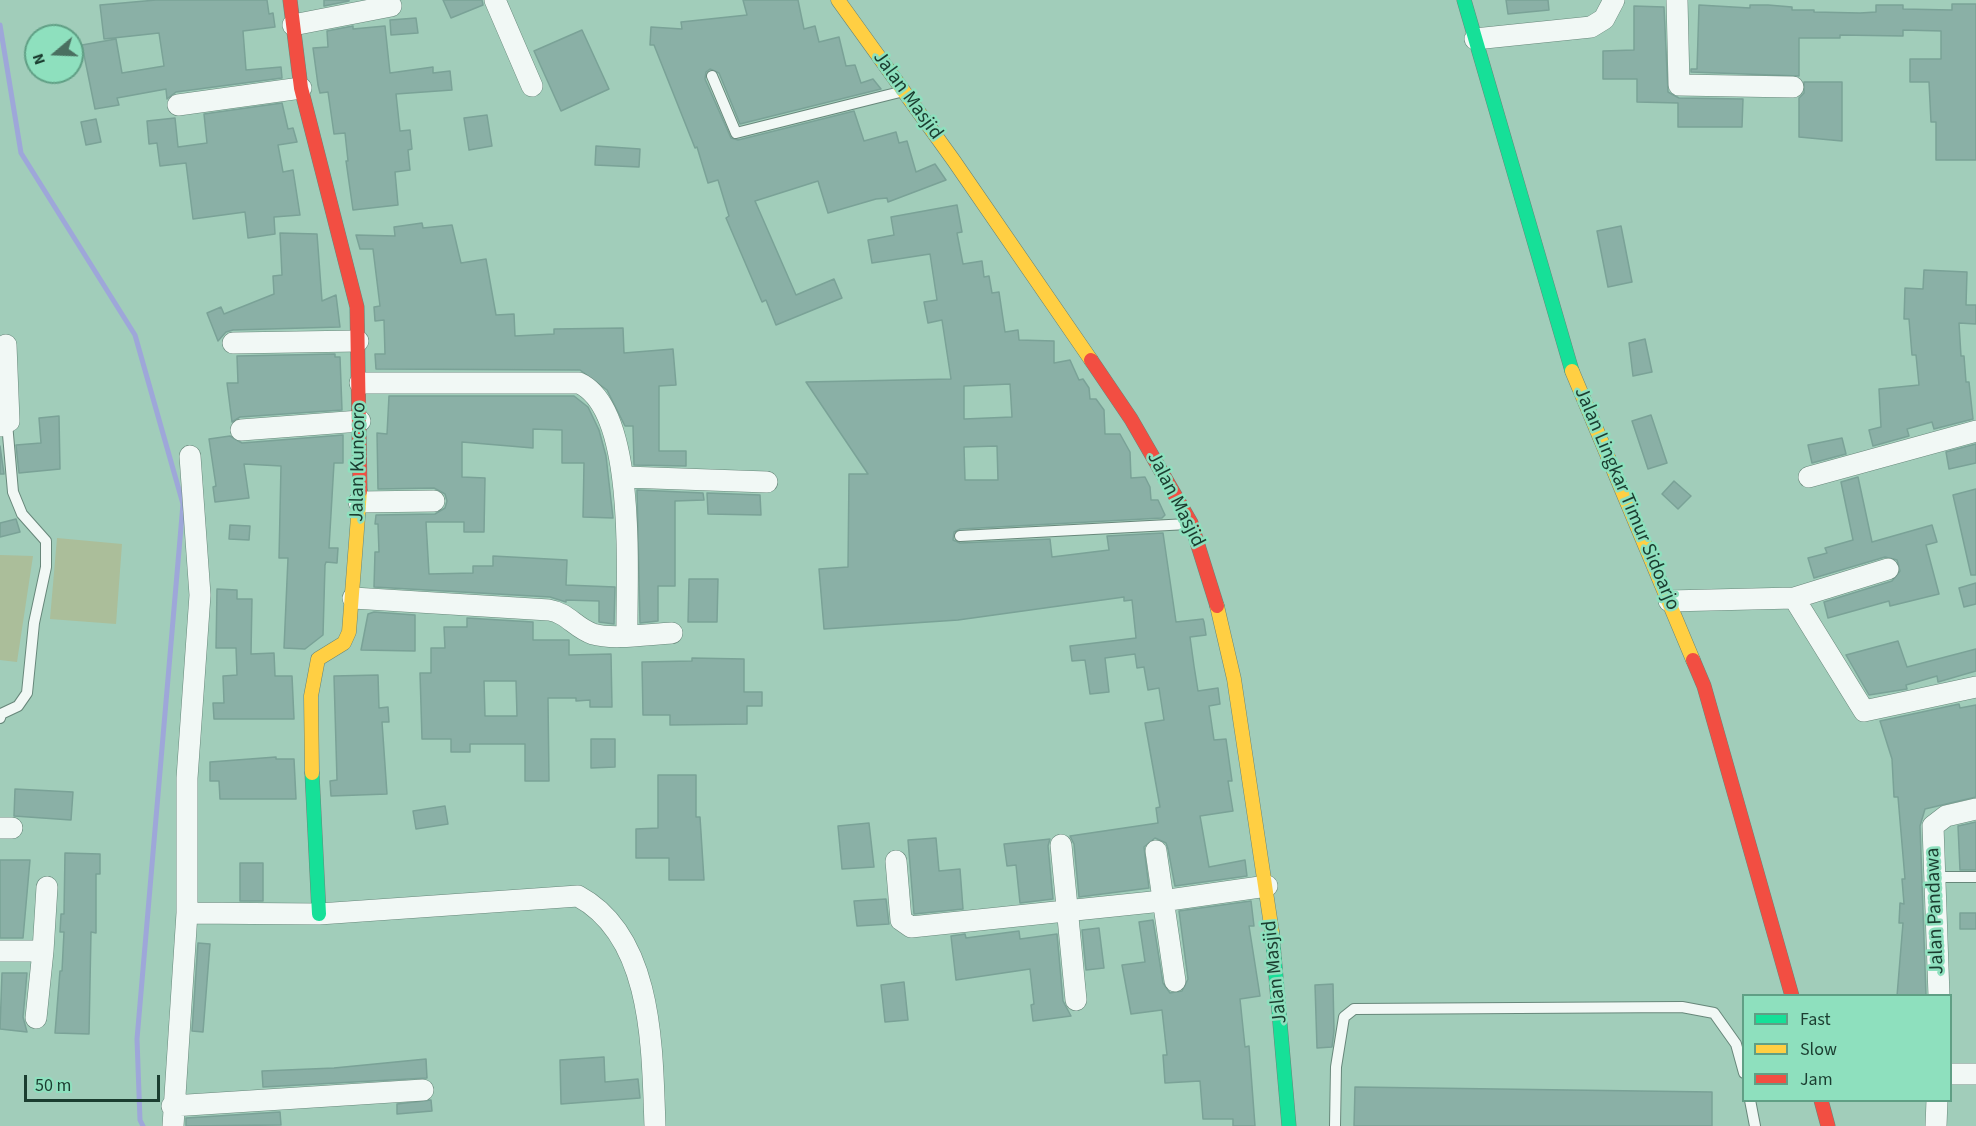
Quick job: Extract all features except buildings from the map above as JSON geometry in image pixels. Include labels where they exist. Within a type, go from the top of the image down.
[{"type":"street","name":"Jalan Kuncoro","points":[[290,0],[301,88],[355,292],[360,383],[359,502],[349,632],[344,643],[318,659],[311,687],[311,759],[319,865],[319,914]]},
{"type":"street","points":[[495,0],[532,86]]},
{"type":"street","name":"Jalan Masjid","points":[[838,0],[1131,420],[1191,523],[1212,586],[1228,650],[1267,886],[1289,1126]]},
{"type":"street","name":"Jalan Lingkar Timur Sidoarjo","points":[[1464,0],[1562,344],[1704,686],[1791,994]]},
{"type":"street","points":[[1475,39],[1591,27],[1604,19],[1614,0]]},
{"type":"street","points":[[1677,0],[1679,85],[1793,87]]},
{"type":"street","points":[[293,25],[391,6]]},
{"type":"street","points":[[178,105],[301,88]]},
{"type":"street","points":[[233,343],[358,341]]},
{"type":"street","points":[[3,424],[9,421],[10,409],[6,345]]},
{"type":"street","points":[[360,383],[579,383],[593,391],[603,407],[625,477],[627,635]]},
{"type":"street","points":[[241,430],[360,421]]},
{"type":"street","points":[[1809,477],[1976,431]]},
{"type":"street","points":[[190,456],[200,595],[187,778],[187,913],[172,1116],[423,1090]]},
{"type":"street","points":[[625,477],[767,482]]},
{"type":"street","points":[[359,502],[434,501]]},
{"type":"street","points":[[1669,601],[1794,598],[1888,569]]},
{"type":"street","points":[[353,598],[549,610],[561,612],[590,633],[601,636],[672,633]]},
{"type":"street","points":[[1794,598],[1864,711],[1976,687]]},
{"type":"street","name":"Jalan Pandawa","points":[[1939,994],[1933,826],[1946,816],[1976,809]]},
{"type":"street","points":[[1061,845],[1076,1000]]},
{"type":"street","points":[[1156,851],[1174,981]]},
{"type":"street","points":[[896,861],[901,920],[911,927],[1162,901],[1267,886]]},
{"type":"street","points":[[36,1018],[47,887]]},
{"type":"street","points":[[187,913],[319,914],[578,896],[593,905],[612,922],[630,952],[642,988],[653,1071],[655,1126]]},
{"type":"street","points":[[0,951],[43,951]]},
{"type":"street","points":[[1952,1074],[1976,1074]]},
{"type":"street","points":[[1821,1102],[1828,1126]]},
{"type":"street","points":[[1936,1126],[1937,1102]]},
{"type":"lane","points":[[712,76],[736,133],[903,91]]},
{"type":"lane","points":[[0,718],[1,714],[18,706],[27,693],[34,623],[46,567],[46,541],[22,514],[13,492],[3,424]]},
{"type":"lane","points":[[960,536],[1191,523]]},
{"type":"lane","points":[[1935,877],[1976,877]]},
{"type":"lane","points":[[1335,1126],[1337,1057],[1344,1017],[1354,1009],[1682,1007],[1714,1013],[1736,1044],[1742,1069]]},
{"type":"lane","points":[[1750,1102],[1755,1126]]},
{"type":"green space","points":[[57,538],[122,544],[116,624],[50,619]]},
{"type":"green space","points":[[0,555],[33,556],[17,662],[0,660]]},
{"type":"waterway","points":[[0,25],[21,153],[135,335],[183,504],[137,1039],[140,1120],[143,1126]]},
{"type":"traffic: fast","points":[[1464,0],[1572,371]]},
{"type":"traffic: fast","points":[[312,773],[319,914]]},
{"type":"traffic: fast","points":[[1272,932],[1289,1126]]},
{"type":"traffic: slow","points":[[838,0],[954,161],[1091,360]]},
{"type":"traffic: slow","points":[[1572,371],[1693,660]]},
{"type":"traffic: slow","points":[[312,773],[311,696],[318,659],[344,643],[349,632],[360,491]]},
{"type":"traffic: slow","points":[[1217,606],[1234,679],[1272,932]]},
{"type":"traffic: jam","points":[[290,0],[301,88],[357,307],[360,491]]},
{"type":"traffic: jam","points":[[1091,360],[1131,419],[1191,523],[1217,606]]},
{"type":"traffic: jam","points":[[1693,660],[1704,686],[1791,994]]},
{"type":"traffic: jam","points":[[1822,1102],[1828,1126]]}]
